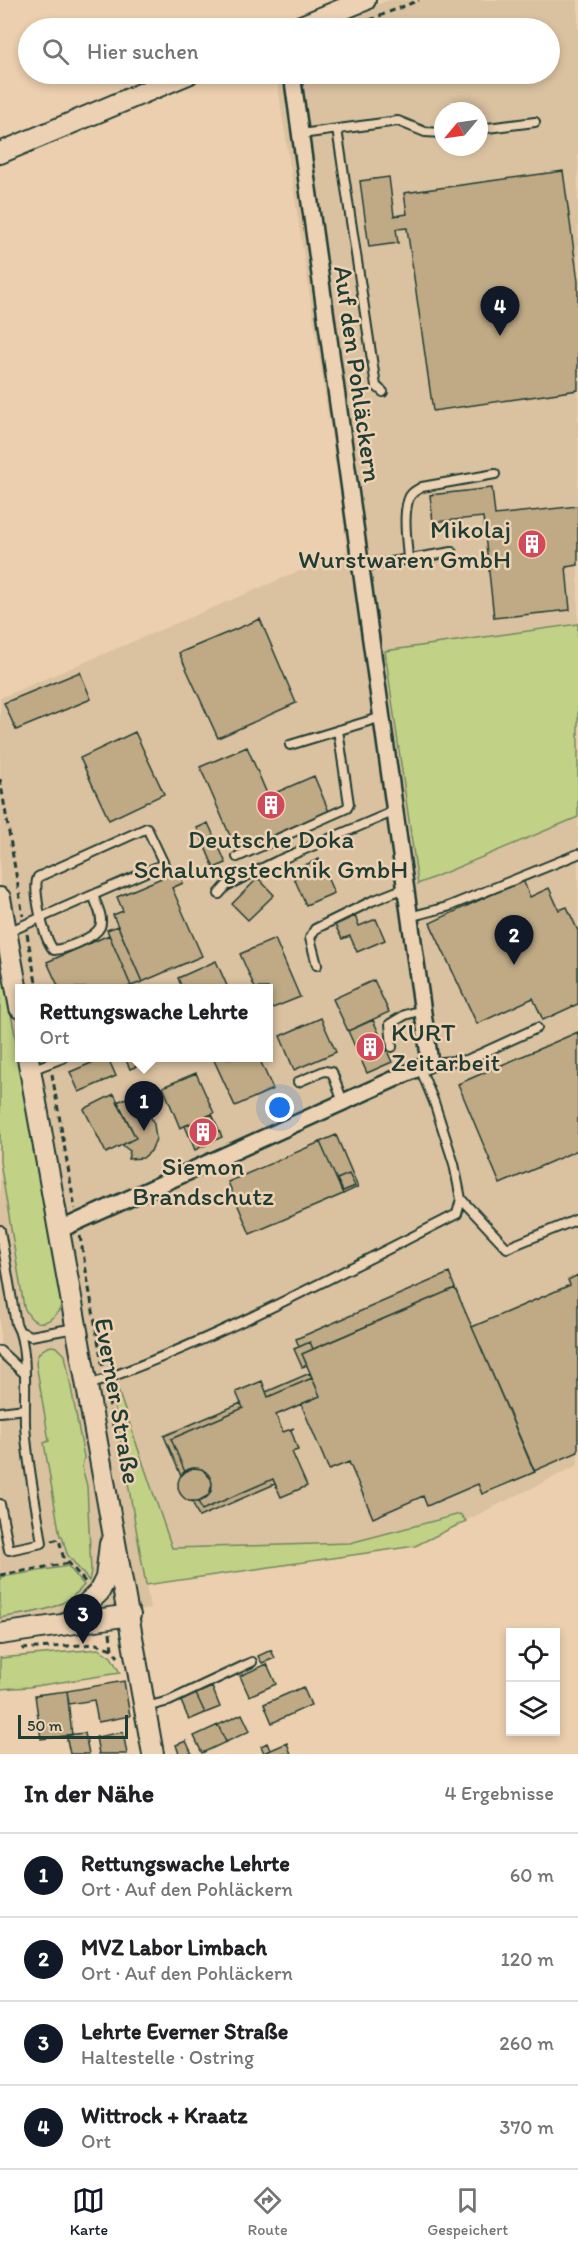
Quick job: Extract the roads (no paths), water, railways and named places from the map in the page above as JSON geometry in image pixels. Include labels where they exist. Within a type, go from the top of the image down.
[{"type":"street","points":[[321,18],[365,0]]},
{"type":"street","points":[[0,153],[165,84]]},
{"type":"street","name":"Auf den Pohläckern","points":[[294,84],[410,917],[422,1010],[425,1066]]},
{"type":"street","points":[[0,898],[6,933],[5,957],[15,991]]},
{"type":"street","name":"Everner Straße","points":[[30,1064],[68,1226],[77,1328],[96,1383],[113,1521],[153,1754]]},
{"type":"street","points":[[68,1226],[425,1066]]},
{"type":"street","points":[[66,1624],[99,1592],[106,1578],[113,1521]]},
{"type":"street","points":[[0,1634],[130,1616]]},
{"type":"lane","points":[[301,134],[398,121],[425,132],[434,132]]},
{"type":"lane","points":[[488,128],[535,122]]},
{"type":"lane","points":[[337,129],[376,386],[383,392]]},
{"type":"lane","points":[[408,559],[406,531],[408,502],[411,493],[422,487],[495,474]]},
{"type":"lane","points":[[361,567],[452,552]]},
{"type":"lane","points":[[290,745],[382,717]]},
{"type":"lane","points":[[237,858],[347,808],[349,804],[338,730]]},
{"type":"lane","points":[[219,894],[226,886],[276,861],[394,811]]},
{"type":"lane","points":[[6,933],[25,924],[42,917],[93,895],[164,864],[147,828],[43,873],[35,883],[42,917],[45,936],[48,945],[54,950],[61,950],[94,934],[100,926],[100,915],[93,895]]},
{"type":"lane","points":[[410,917],[447,907],[578,854]]},
{"type":"lane","points":[[317,965],[310,938],[315,929],[372,901],[405,888]]},
{"type":"lane","points":[[392,1047],[390,1024],[405,1015],[422,1010]]},
{"type":"lane","points":[[96,1383],[135,1369],[288,1299],[457,1214],[461,1199],[454,1164],[425,1066],[466,1060],[537,1028]]},
{"type":"lane","points":[[30,1064],[53,1062]]},
{"type":"lane","points":[[298,1082],[324,1071],[332,1072],[343,1102]]},
{"type":"lane","points":[[461,1199],[507,1248],[578,1220]]},
{"type":"lane","points":[[0,1230],[16,1324],[21,1332],[27,1444],[42,1543],[9,1550],[0,1504]]},
{"type":"lane","points":[[21,1332],[31,1336],[77,1328]]},
{"type":"lane","points":[[0,1351],[24,1373]]},
{"type":"lane","points":[[0,1412],[25,1408]]},
{"type":"lane","points":[[146,1707],[169,1701],[252,1662]]},
{"type":"place","name":"Wittrock + Kraatz","points":[[500,336]]},
{"type":"place","name":"Mikolaj Wurstwaren GmbH","points":[[532,544]]},
{"type":"place","name":"Deutsche Doka Schalungstechnik GmbH","points":[[271,805]]},
{"type":"place","name":"MVZ Labor Limbach","points":[[514,965]]},
{"type":"place","name":"KURT Zeitarbeit","points":[[370,1047]]},
{"type":"place","name":"Rettungswache Lehrte","points":[[144,1131]]},
{"type":"place","name":"Siemon Brandschutz","points":[[203,1132]]},
{"type":"place","name":"Lehrte Everner Straße","points":[[83,1644]]}]
